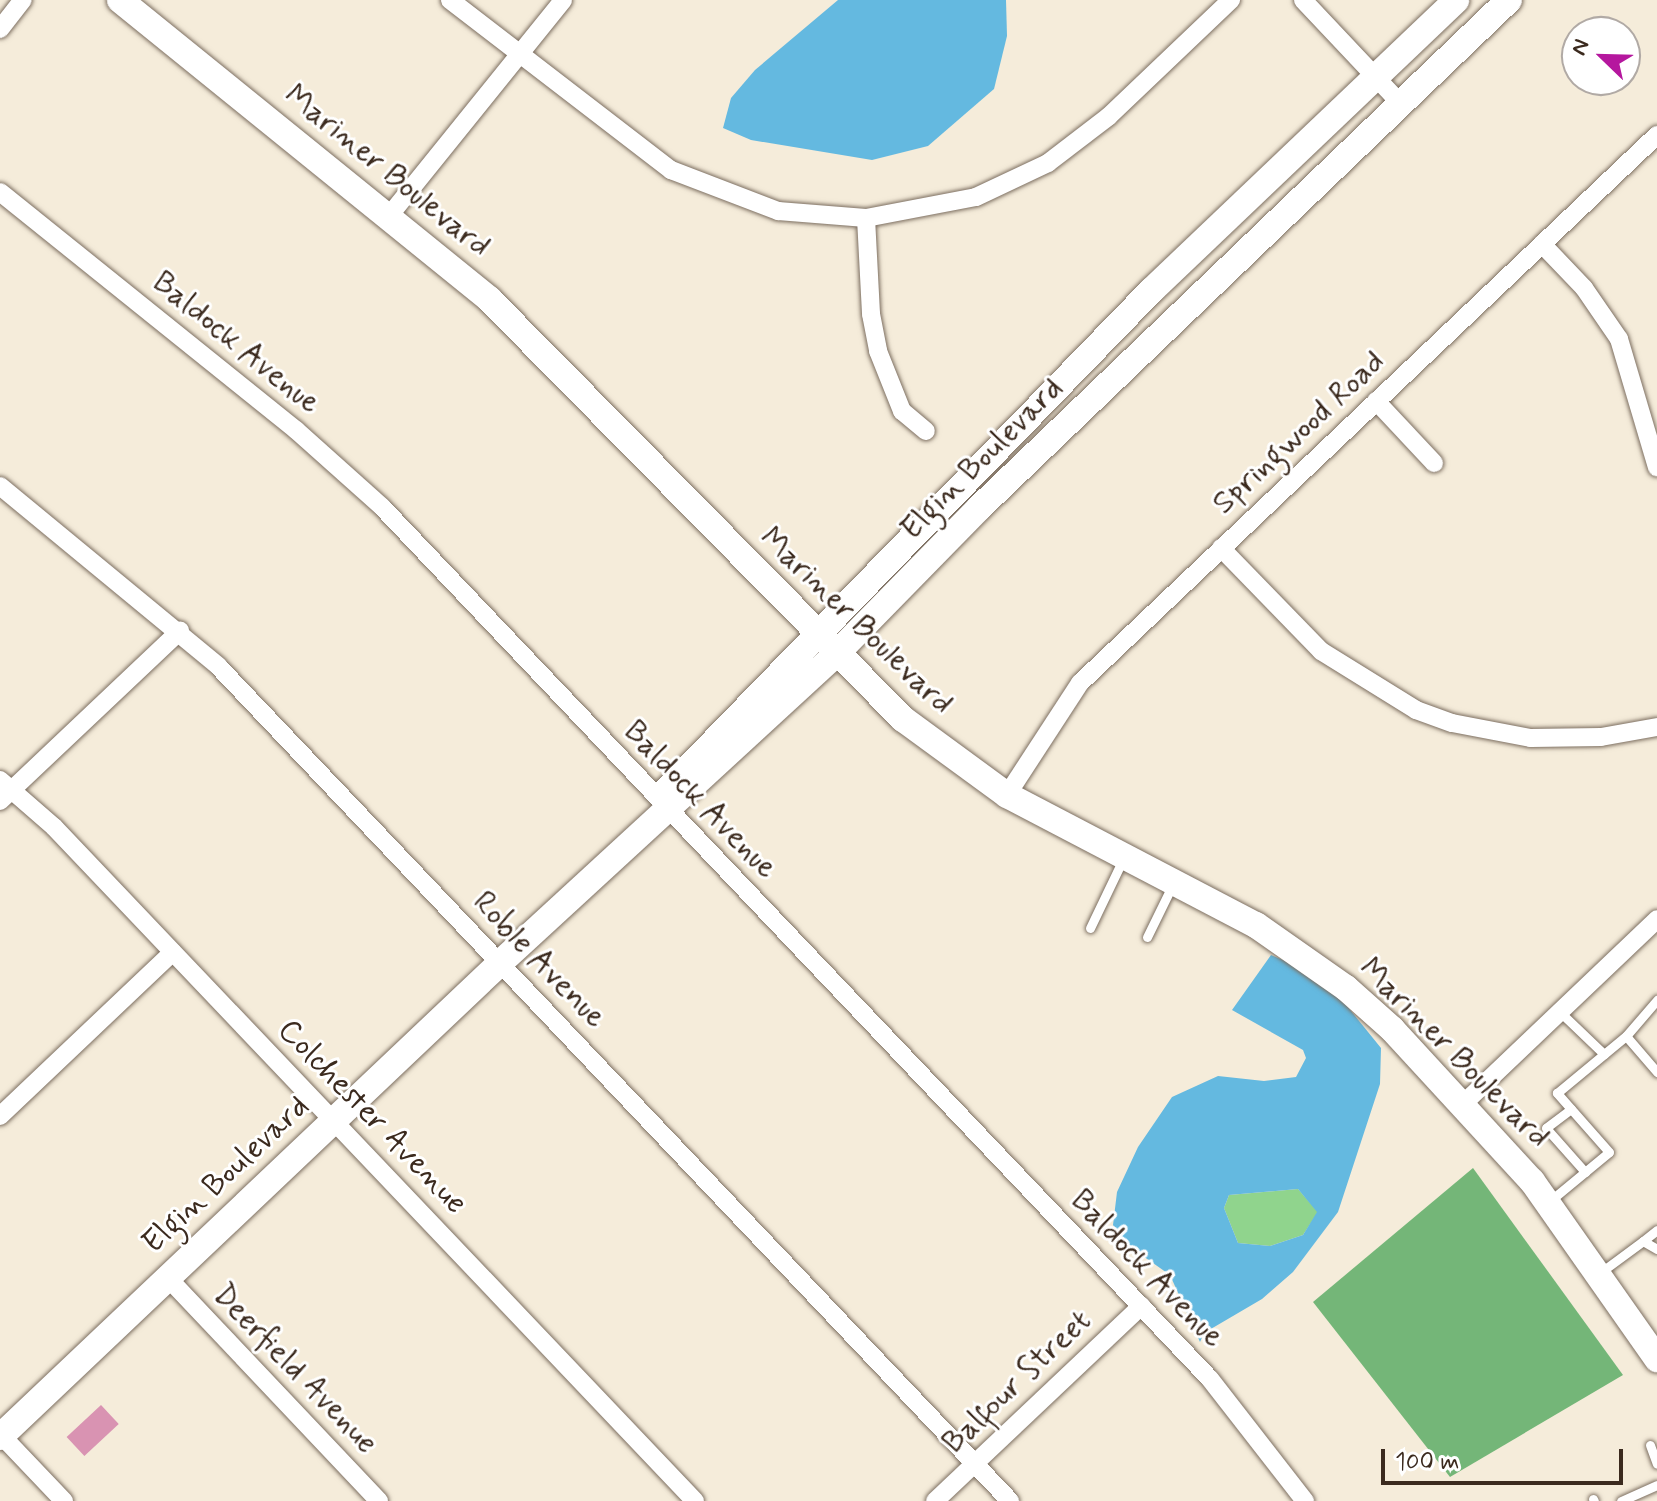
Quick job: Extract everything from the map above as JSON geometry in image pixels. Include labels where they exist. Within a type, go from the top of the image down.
[{"type":"main road","name":"Mariner Boulevard","points":[[120,0],[389,216],[543,350],[813,633],[903,719],[1007,795],[1256,925],[1336,981],[1463,1104],[1548,1203],[1601,1272],[1657,1359]]},
{"type":"main road","name":"Elgin Boulevard","points":[[663,805],[813,633],[1152,290],[1456,0]]},
{"type":"main road","name":"Elgin Boulevard","points":[[1,1436],[663,805],[835,655],[1399,102],[1509,0]]},
{"type":"street","points":[[0,29],[23,0]]},
{"type":"street","points":[[450,0],[638,150],[702,186],[778,211],[866,218],[976,197],[1048,163],[1108,117],[1231,0]]},
{"type":"street","points":[[389,216],[563,0]]},
{"type":"street","points":[[1303,0],[1399,102]]},
{"type":"street","name":"Springwood Road","points":[[1007,795],[1080,683],[1657,135]]},
{"type":"street","name":"Baldock Avenue","points":[[0,192],[361,487],[1141,1306],[1254,1430],[1305,1501]]},
{"type":"street","points":[[866,218],[871,314],[878,351],[902,411],[926,431]]},
{"type":"street","points":[[1542,244],[1584,288],[1619,339],[1657,467]]},
{"type":"street","points":[[1376,401],[1434,463]]},
{"type":"street","name":"Roble Avenue","points":[[0,486],[180,631],[1010,1501]]},
{"type":"street","points":[[1221,548],[1321,651],[1416,710],[1452,723],[1531,738],[1601,737],[1657,727]]},
{"type":"street","points":[[4,790],[180,631]]},
{"type":"street","name":"Colchester Avenue","points":[[4,790],[173,952],[695,1501]]},
{"type":"street","points":[[1463,1104],[1656,921]]},
{"type":"street","points":[[0,1116],[173,952]]},
{"type":"street","name":"Deerfield Avenue","points":[[168,1278],[379,1501]]},
{"type":"street","name":"Balfour Street","points":[[935,1501],[1141,1306]]},
{"type":"street","points":[[1,1436],[64,1501]]},
{"type":"lane","points":[[1090,928],[1124,857]]},
{"type":"lane","points":[[1147,937],[1174,882]]},
{"type":"lane","points":[[1548,1203],[1609,1152],[1580,1126],[1557,1093],[1626,1036],[1657,1000]]},
{"type":"lane","points":[[1560,1012],[1604,1054]]},
{"type":"lane","points":[[1626,1036],[1657,1072]]},
{"type":"lane","points":[[1571,1109],[1546,1128],[1562,1141],[1585,1172]]},
{"type":"lane","points":[[1601,1272],[1657,1230]]},
{"type":"lane","points":[[1643,1241],[1657,1249]]},
{"type":"lane","points":[[1653,1449],[1657,1464]]},
{"type":"lane","points":[[1621,1501],[1657,1485]]},
{"type":"green space","points":[[1473,1168],[1623,1375],[1450,1477],[1313,1302]]},
{"type":"green space","points":[[1298,1189],[1318,1212],[1303,1235],[1270,1246],[1238,1243],[1224,1208],[1229,1195]]},
{"type":"water","points":[[838,0],[1006,0],[1007,36],[994,89],[928,146],[872,160],[751,140],[723,128],[731,98],[755,70]]},
{"type":"water","points":[[1271,955],[1311,972],[1334,990],[1381,1048],[1380,1084],[1338,1212],[1293,1272],[1262,1299],[1204,1333],[1200,1342],[1170,1275],[1123,1242],[1113,1225],[1117,1192],[1138,1147],[1172,1097],[1218,1076],[1264,1081],[1296,1077],[1306,1058],[1303,1050],[1232,1010]],"holes":[[[1298,1189],[1317,1212],[1303,1235],[1270,1246],[1238,1243],[1224,1208],[1229,1195]]]},
{"type":"building","points":[[101,1405],[119,1424],[84,1456],[67,1437]]}]
